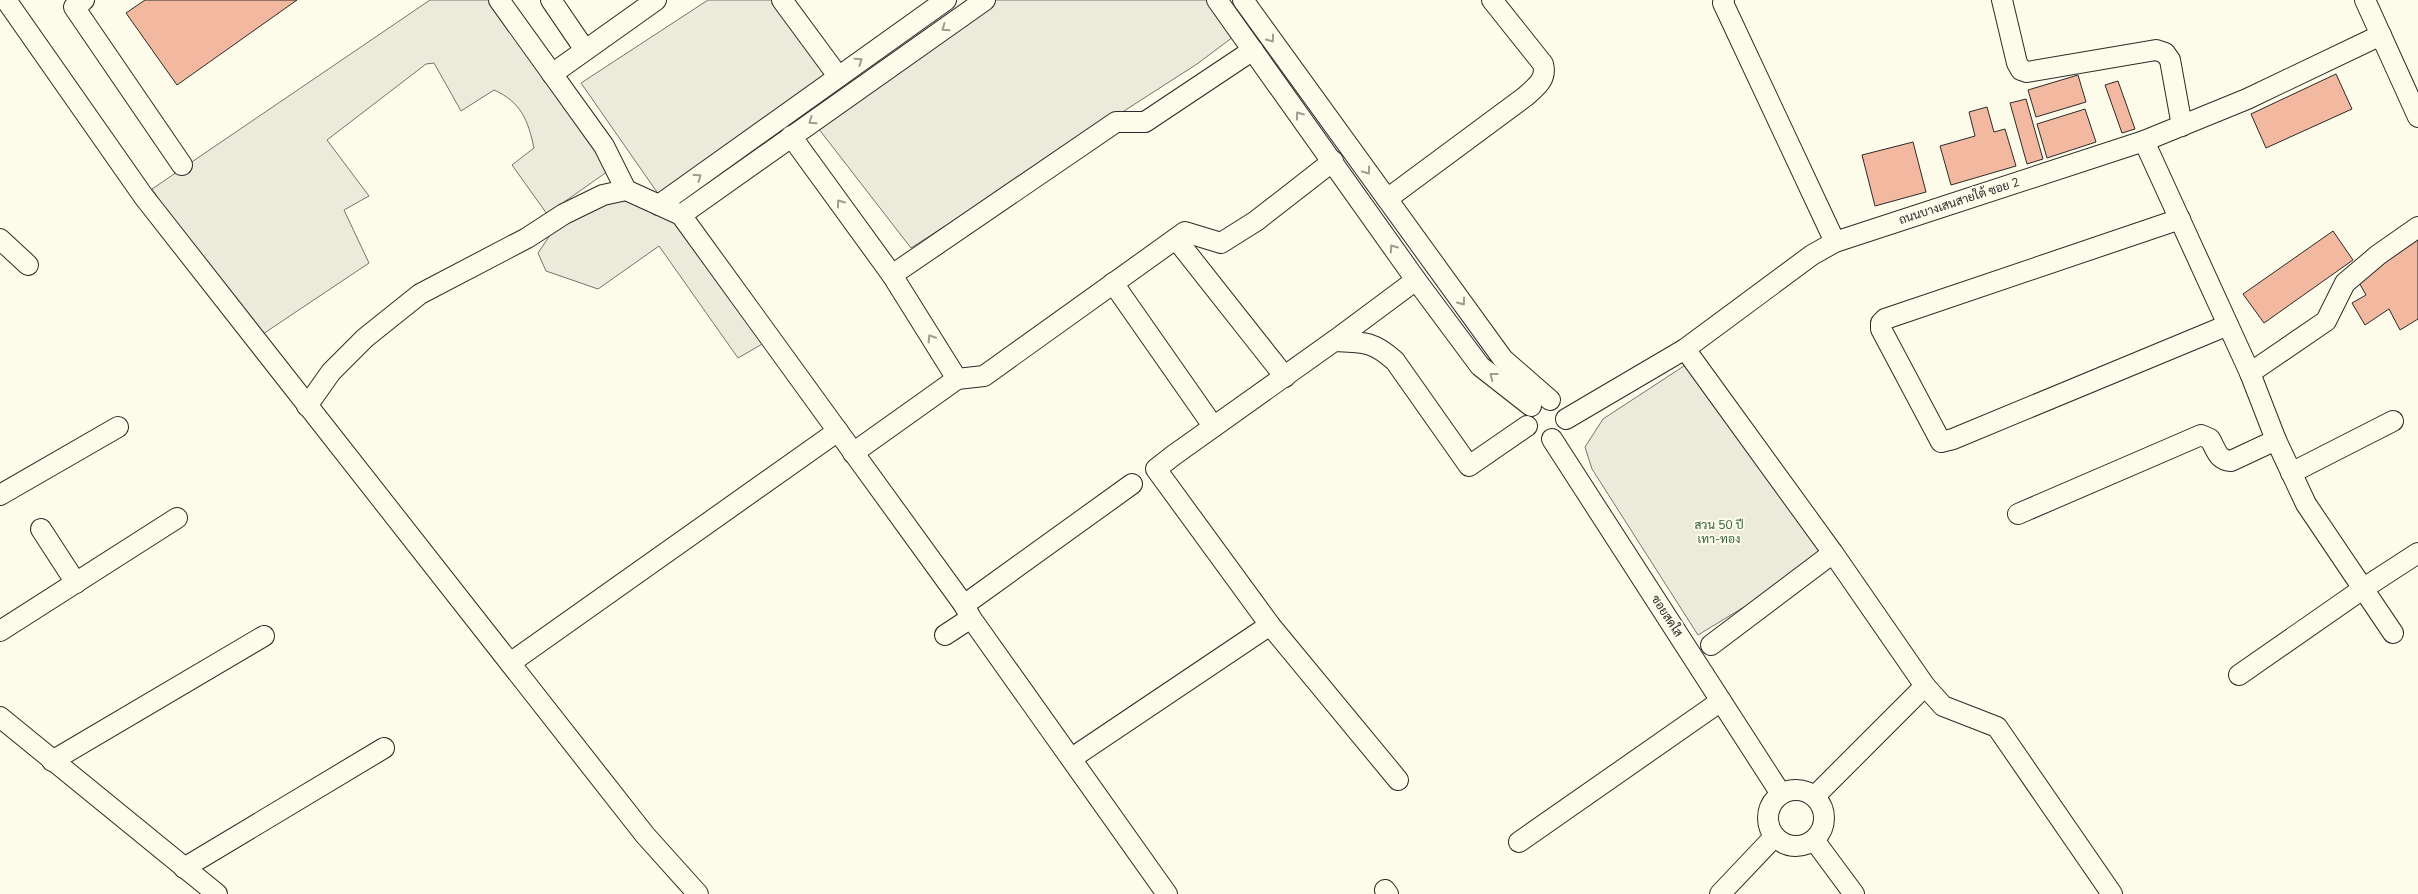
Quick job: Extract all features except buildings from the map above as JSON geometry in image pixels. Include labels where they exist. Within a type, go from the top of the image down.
[{"type":"street","points":[[6,0],[144,197],[644,835],[698,894]]},
{"type":"street","points":[[500,0],[604,146],[626,190]]},
{"type":"street","points":[[551,0],[585,50]]},
{"type":"street","points":[[552,74],[656,0]]},
{"type":"street","points":[[782,0],[838,76]]},
{"type":"street","points":[[659,205],[946,0]]},
{"type":"street","points":[[681,215],[985,0]]},
{"type":"street","points":[[1217,0],[1416,280],[1480,366],[1541,403],[1562,407],[1566,420],[1562,432],[1552,439],[1539,439],[1529,432],[1527,426],[1526,415],[1541,403]]},
{"type":"street","points":[[1242,0],[1503,359],[1541,403]]},
{"type":"street","points":[[1387,199],[1526,96],[1540,83],[1545,72],[1543,64],[1492,0]]},
{"type":"street","points":[[1724,0],[1723,3],[1835,242]]},
{"type":"street","points":[[2002,0],[2016,63],[2021,70],[2027,72],[2156,50],[2165,53],[2170,60],[2182,126]]},
{"type":"street","points":[[2364,0],[2418,116]]},
{"type":"street","points":[[76,2],[182,164]]},
{"type":"street","name":"ถนนบางเสนสายใต้ ซอย 2","points":[[1566,420],[1685,349],[1812,255],[1835,242],[2144,141],[2247,100],[2381,35]]},
{"type":"street","points":[[892,275],[1116,122],[1145,122],[1253,50]]},
{"type":"street","points":[[792,136],[892,275],[957,379]]},
{"type":"street","points":[[2144,141],[2250,373],[2276,440],[2306,504],[2393,633]]},
{"type":"street","points":[[853,453],[957,379],[984,376],[1185,232],[1220,243],[1256,221],[1333,161]]},
{"type":"street","points":[[307,406],[331,372],[365,338],[420,294],[527,238],[564,214],[604,195],[626,190],[681,215],[968,612],[1167,894]]},
{"type":"street","points":[[2180,219],[1885,318],[1881,323],[1880,329],[1942,442],[1962,436],[2228,325]]},
{"type":"street","points":[[2250,373],[2326,321],[2345,283],[2378,255],[2418,227]]},
{"type":"street","points":[[1176,238],[1285,377]]},
{"type":"street","points":[[0,239],[28,265]]},
{"type":"street","points":[[1398,780],[1270,625],[1156,469],[1416,280]]},
{"type":"street","points":[[1113,283],[1213,426]]},
{"type":"street","points":[[1334,341],[1365,342],[1381,348],[1396,361],[1469,466],[1527,426]]},
{"type":"street","points":[[1685,349],[1833,553],[1925,686],[1943,706],[1997,727],[2112,894]]},
{"type":"street","points":[[2291,473],[2393,421]]},
{"type":"street","points":[[0,495],[118,426]]},
{"type":"street","points":[[510,663],[838,431]]},
{"type":"street","points":[[2018,514],[2201,435],[2210,439],[2220,458],[2231,461],[2276,440]]},
{"type":"street","name":"ซอยสดใส","points":[[1552,439],[1781,794]]},
{"type":"street","points":[[945,635],[968,612],[1132,484]]},
{"type":"street","points":[[0,631],[177,518]]},
{"type":"street","points":[[41,529],[76,582]]},
{"type":"street","points":[[1711,645],[1833,553]]},
{"type":"street","points":[[2239,675],[2418,553]]},
{"type":"street","points":[[1072,758],[1270,625]]},
{"type":"street","points":[[52,761],[264,636]]},
{"type":"street","points":[[1815,796],[1925,686]]},
{"type":"street","points":[[1519,842],[1721,701]]},
{"type":"street","points":[[0,717],[217,894]]},
{"type":"street","points":[[184,868],[384,748]]},
{"type":"street","points":[[1793,790],[1803,790],[1815,796],[1822,804],[1825,824],[1814,840],[1802,846],[1792,846],[1774,837],[1770,829],[1768,814],[1774,801],[1781,794],[1793,790]]},
{"type":"street","points":[[1720,894],[1774,837]]},
{"type":"street","points":[[1814,840],[1854,894]]},
{"type":"green space","points":[[430,0],[494,0],[611,169],[547,214],[512,165],[534,148],[526,121],[517,106],[494,90],[461,111],[434,63],[426,64],[327,140],[369,196],[344,210],[369,263],[254,340],[152,189]]},
{"type":"green space","points":[[708,0],[773,0],[831,75],[659,195],[581,83]]},
{"type":"green space","points":[[986,0],[1215,0],[1233,37],[1197,64],[911,248],[818,128]]},
{"type":"green space","points":[[603,195],[676,213],[771,339],[738,358],[659,246],[598,289],[546,271],[538,253],[564,214]]},
{"type":"green space","name":"สวน 50 ปี เทา-ทอง","points":[[1690,362],[1833,553],[1698,635],[1592,469],[1585,447],[1603,419]]}]
